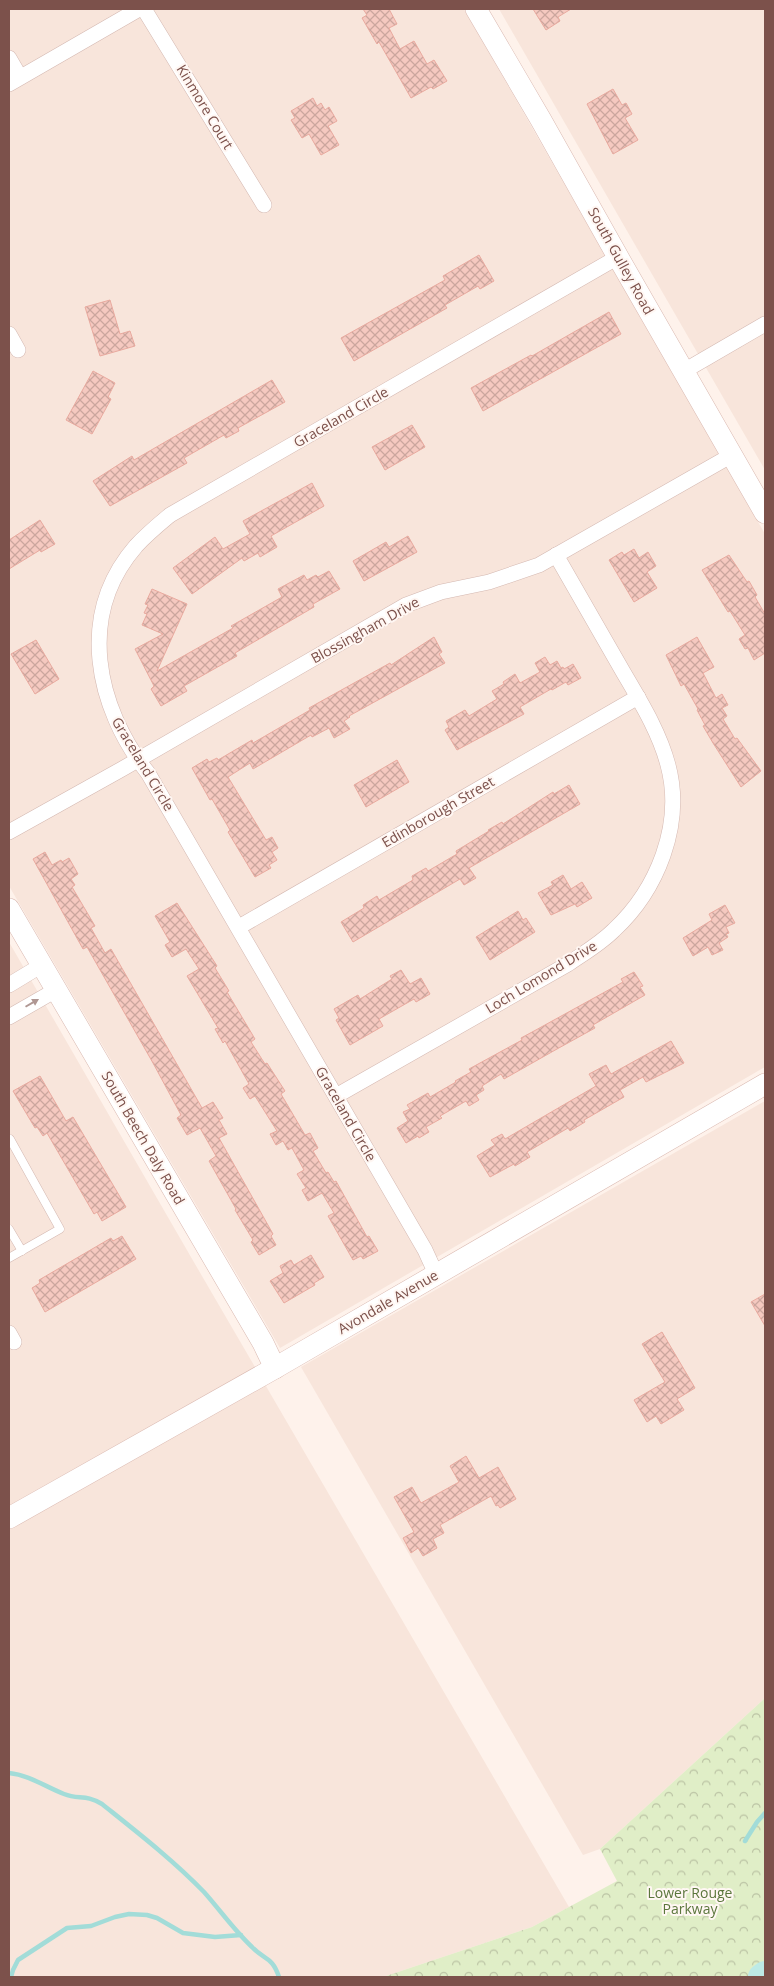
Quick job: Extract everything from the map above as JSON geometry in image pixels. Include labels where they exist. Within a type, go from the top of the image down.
[{"type":"street","points":[[9,58],[14,80],[139,9]]},
{"type":"street","name":"Kinmore Court","points":[[144,9],[264,205]]},
{"type":"street","name":"South Gulley Road","points":[[476,9],[765,512]]},
{"type":"street","name":"Graceland Circle","points":[[436,1274],[425,1250],[239,927],[115,720],[105,696],[99,664],[100,630],[104,607],[112,585],[131,553],[150,532],[170,515],[618,257]]},
{"type":"street","points":[[684,371],[765,324]]},
{"type":"street","points":[[9,334],[18,350]]},
{"type":"street","name":"Blossingham Drive","points":[[9,832],[138,760],[406,605],[441,592],[514,575],[539,565],[732,455]]},
{"type":"street","name":"Loch Lomond Drive","points":[[336,1096],[568,964],[598,944],[625,919],[656,874],[664,853],[672,820],[669,768],[658,736],[638,697],[556,555]]},
{"type":"street","name":"Edinborough Street","points":[[239,927],[638,697]]},
{"type":"street","name":"South Beech Daly Road","points":[[9,909],[263,1343],[275,1368]]},
{"type":"street","points":[[9,985],[42,965]]},
{"type":"street","points":[[9,1017],[56,990]]},
{"type":"street","name":"Avondale Avenue","points":[[9,1518],[275,1368],[765,1084]]},
{"type":"lane","points":[[9,1140],[60,1229],[9,1258]]},
{"type":"lane","points":[[9,1228],[22,1251]]},
{"type":"shaded area","points":[[9,9],[464,9],[765,534],[765,1067],[280,1348],[9,886]]},
{"type":"shaded area","points":[[499,9],[765,9],[765,470]]},
{"type":"shaded area","points":[[9,942],[569,1907],[532,1927],[383,1977],[9,1977]]},
{"type":"shaded area","points":[[765,1101],[765,1698],[600,1849],[583,1855],[301,1367]]},
{"type":"green space","name":"Lower Rouge Parkway","points":[[765,1698],[765,1977],[383,1977],[532,1927],[617,1881],[600,1849]]},
{"type":"building","points":[[363,9],[389,9],[397,24],[389,28],[400,49],[414,41],[427,64],[434,60],[447,81],[411,98],[379,42],[377,44],[362,18],[367,15]]},
{"type":"building","points":[[533,9],[571,9],[558,17],[560,21],[546,30]]},
{"type":"building","points":[[613,89],[622,105],[626,103],[632,114],[625,118],[638,140],[613,154],[587,104]]},
{"type":"building","points":[[313,98],[317,106],[321,103],[325,110],[329,107],[337,121],[328,126],[339,145],[321,155],[309,134],[302,138],[291,120],[295,118],[291,111]]},
{"type":"building","points":[[479,255],[494,281],[480,289],[478,286],[445,305],[447,308],[354,361],[341,338],[445,280],[443,276]]},
{"type":"building","points":[[110,300],[120,334],[130,331],[135,346],[100,356],[85,307]]},
{"type":"building","points":[[609,312],[621,334],[483,411],[471,388]]},
{"type":"building","points":[[93,371],[115,383],[108,397],[111,399],[92,434],[66,420]]},
{"type":"building","points":[[272,380],[285,402],[238,428],[239,431],[226,438],[224,435],[184,458],[187,463],[110,506],[93,481],[132,456],[134,460]]},
{"type":"building","points":[[412,425],[425,447],[385,470],[372,447]]},
{"type":"building","points":[[312,483],[324,506],[271,536],[277,547],[260,557],[258,553],[244,561],[242,558],[192,594],[173,568],[215,537],[223,549],[250,534],[243,521]]},
{"type":"building","points":[[40,520],[55,544],[41,552],[40,550],[9,569],[9,540]]},
{"type":"building","points":[[408,536],[417,552],[364,581],[353,561],[386,542],[389,547]]},
{"type":"building","points":[[634,549],[639,558],[648,552],[656,566],[647,572],[657,588],[634,602],[609,560],[622,552],[624,555]]},
{"type":"building","points":[[729,555],[747,582],[749,581],[757,595],[755,597],[765,614],[765,653],[754,660],[748,648],[745,649],[739,639],[745,635],[702,570]]},
{"type":"building","points":[[329,571],[340,589],[313,604],[314,607],[235,653],[237,656],[184,686],[187,691],[161,706],[151,689],[154,686],[135,649],[163,634],[142,625],[147,614],[144,613],[148,605],[145,604],[152,589],[187,604],[157,671],[233,628],[231,626],[282,597],[278,589],[304,575],[307,580]]},
{"type":"building","points":[[434,637],[442,652],[439,654],[445,663],[349,716],[344,721],[350,729],[334,738],[329,728],[312,737],[311,735],[253,769],[250,763],[228,777],[266,840],[272,837],[278,848],[272,852],[277,860],[269,865],[271,868],[255,877],[228,832],[230,830],[192,768],[207,759],[209,762],[217,758],[218,760],[252,740],[253,743],[310,710],[309,708],[390,663],[391,665]]},
{"type":"building","points":[[697,637],[714,667],[703,673],[716,698],[722,694],[728,705],[722,708],[727,716],[723,719],[735,739],[737,738],[761,771],[741,787],[703,726],[705,725],[698,709],[684,684],[681,686],[666,655]]},
{"type":"building","points":[[36,640],[59,679],[35,694],[11,654]]},
{"type":"building","points":[[545,657],[550,665],[557,661],[561,668],[563,667],[564,669],[573,664],[581,678],[568,685],[566,682],[551,689],[520,707],[524,714],[457,750],[445,730],[449,727],[446,721],[465,710],[469,716],[497,699],[492,691],[504,684],[503,682],[515,674],[520,683],[540,672],[535,663]]},
{"type":"building","points":[[397,760],[409,782],[366,807],[354,785]]},
{"type":"building","points":[[569,785],[580,804],[469,868],[476,878],[464,885],[460,879],[353,942],[341,922],[364,908],[363,905],[377,896],[379,900],[413,880],[412,876],[426,868],[428,871],[457,854],[456,851],[488,830],[502,822],[503,824],[553,792],[554,794]]},
{"type":"building","points":[[45,852],[52,865],[69,858],[78,874],[71,879],[75,885],[72,887],[95,926],[91,928],[105,953],[111,949],[202,1108],[213,1102],[223,1118],[219,1120],[227,1134],[219,1138],[273,1234],[271,1236],[276,1245],[259,1255],[251,1242],[253,1240],[209,1161],[216,1156],[200,1128],[187,1135],[177,1118],[181,1115],[153,1063],[87,947],[83,949],[33,859]]},
{"type":"building","points":[[563,875],[571,889],[582,882],[592,898],[577,907],[575,904],[551,915],[538,893],[553,885],[551,882]]},
{"type":"building","points":[[177,903],[217,966],[215,968],[229,991],[227,992],[255,1039],[251,1042],[285,1091],[281,1094],[305,1135],[310,1133],[318,1148],[313,1151],[326,1173],[328,1172],[334,1182],[336,1181],[367,1237],[369,1236],[378,1251],[363,1259],[361,1256],[353,1260],[328,1216],[334,1213],[322,1193],[308,1201],[302,1190],[306,1188],[297,1174],[304,1170],[292,1148],[288,1150],[283,1141],[276,1145],[270,1134],[277,1131],[255,1096],[250,1099],[243,1088],[249,1084],[225,1041],[223,1043],[215,1029],[218,1028],[187,976],[199,969],[186,949],[172,957],[165,945],[170,942],[155,916]]},
{"type":"building","points":[[725,905],[735,923],[726,927],[729,933],[726,934],[728,937],[719,943],[723,950],[712,955],[708,947],[693,956],[683,938],[712,920],[709,914]]},
{"type":"building","points":[[518,911],[523,920],[526,918],[535,932],[490,960],[476,937]]},
{"type":"building","points":[[401,970],[410,984],[421,978],[430,994],[416,1002],[414,999],[379,1019],[383,1026],[350,1045],[336,1020],[339,1018],[334,1009],[358,995],[360,999],[392,979],[390,976]]},
{"type":"building","points":[[634,972],[643,986],[640,987],[645,995],[593,1025],[595,1028],[504,1079],[501,1074],[482,1086],[484,1090],[476,1095],[479,1100],[469,1106],[466,1101],[440,1116],[442,1118],[426,1127],[429,1132],[406,1143],[397,1128],[408,1121],[403,1112],[410,1109],[407,1105],[428,1093],[430,1097],[456,1082],[471,1072],[469,1069],[623,982],[621,979]]},
{"type":"building","points":[[671,1041],[684,1063],[646,1082],[643,1077],[620,1090],[624,1097],[584,1120],[585,1122],[570,1131],[568,1128],[527,1152],[530,1157],[515,1166],[514,1164],[490,1177],[477,1156],[495,1145],[491,1140],[502,1134],[505,1139],[596,1086],[589,1074],[606,1065],[611,1074]]},
{"type":"building","points":[[40,1076],[66,1121],[73,1117],[126,1207],[102,1221],[97,1212],[94,1214],[47,1133],[43,1136],[37,1127],[35,1128],[13,1091]]},
{"type":"building","points":[[122,1236],[136,1259],[45,1312],[32,1288],[40,1283],[39,1280],[111,1238],[113,1241]]},
{"type":"building","points":[[311,1255],[324,1277],[314,1283],[315,1285],[284,1303],[270,1281],[283,1273],[280,1266],[291,1260],[294,1265]]},
{"type":"building","points":[[765,1294],[765,1326],[751,1302]]},
{"type":"building","points":[[662,1332],[695,1388],[677,1399],[684,1410],[661,1424],[656,1416],[647,1422],[634,1400],[665,1382],[642,1344]]},
{"type":"building","points":[[466,1456],[479,1478],[498,1467],[516,1499],[500,1508],[498,1505],[496,1506],[491,1496],[440,1525],[444,1533],[433,1539],[437,1548],[423,1556],[418,1548],[411,1553],[403,1538],[414,1532],[394,1497],[412,1487],[421,1503],[459,1482],[450,1466]]},
{"type":"waterway","points":[[9,1773],[30,1779],[64,1794],[91,1799],[102,1804],[192,1880],[245,1940],[274,1965],[279,1977]]},
{"type":"waterway","points":[[745,1841],[765,1813]]},
{"type":"waterway","points":[[11,1977],[18,1960],[67,1928],[91,1926],[129,1914],[147,1915],[157,1918],[183,1933],[215,1937],[241,1935]]},
{"type":"waterway","points":[[761,1977],[765,1974]]}]
